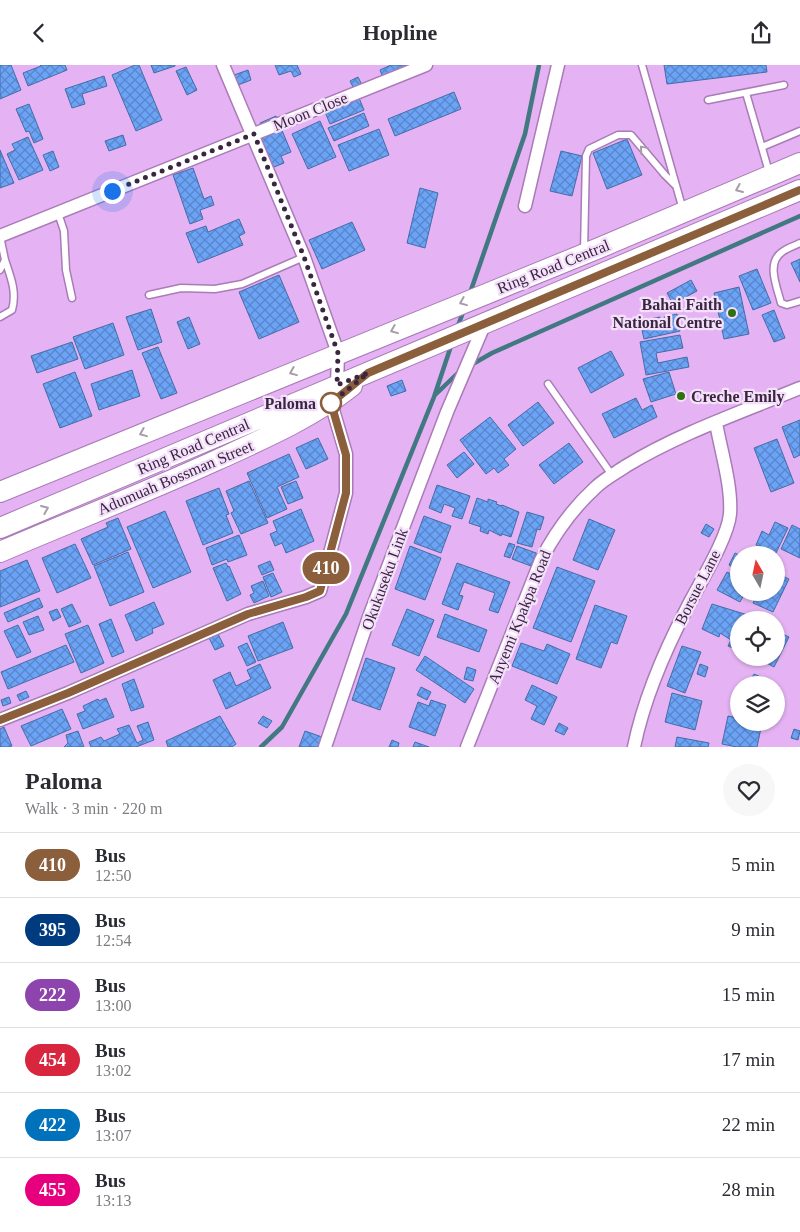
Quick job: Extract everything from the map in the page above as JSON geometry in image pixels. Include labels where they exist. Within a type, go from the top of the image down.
[{"type":"main road","name":"Ring Road Central","points":[[0,492],[584,254],[800,163]]},
{"type":"main road","name":"Ring Road Central","points":[[368,373],[800,190]]},
{"type":"main road","name":"Adumuah Bossman Street","points":[[0,552],[250,445],[368,373]]},
{"type":"main road","name":"Ring Road Central","points":[[0,528],[334,394]]},
{"type":"street","points":[[0,719],[68,693],[248,614],[320,591],[346,493],[346,455],[334,394],[338,353],[304,257],[254,134],[223,65]]},
{"type":"street","name":"Moon Close","points":[[0,236],[426,65]]},
{"type":"street","points":[[525,206],[558,65]]},
{"type":"street","name":"Okukuseku Link","points":[[325,747],[370,617],[472,350],[479,325]]},
{"type":"street","name":"Anyemi Kpakpa Road","points":[[467,747],[540,560],[550,542],[574,509],[596,486],[643,456],[800,388]]},
{"type":"street","name":"Borsue Lane","points":[[634,747],[648,697],[671,638],[724,535],[730,514],[728,488],[716,423]]},
{"type":"lane","points":[[642,65],[684,212]]},
{"type":"lane","points":[[708,100],[784,85]]},
{"type":"lane","points":[[746,93],[770,176]]},
{"type":"lane","points":[[762,147],[800,131]]},
{"type":"lane","points":[[584,254],[586,156],[589,149],[618,135],[631,135],[676,185]]},
{"type":"lane","points":[[58,213],[64,231],[66,270],[72,298]]},
{"type":"lane","points":[[0,236],[15,299],[12,310],[0,317]]},
{"type":"lane","points":[[800,243],[782,252],[774,261],[774,273],[781,303],[787,305],[800,301]]},
{"type":"lane","points":[[149,295],[181,289],[214,289],[242,284],[304,257]]},
{"type":"lane","points":[[0,270],[5,260]]},
{"type":"lane","points":[[548,384],[612,475]]},
{"type":"building","points":[[0,65],[11,65],[21,90],[0,99]]},
{"type":"building","points":[[40,65],[65,65],[67,70],[28,86],[23,73]]},
{"type":"building","points":[[139,65],[162,120],[136,131],[112,75]]},
{"type":"building","points":[[151,65],[175,65],[175,66],[154,73]]},
{"type":"building","points":[[275,65],[297,65],[301,74],[294,77],[291,71],[279,75]]},
{"type":"building","points":[[391,65],[408,65],[409,67],[383,78],[380,70]]},
{"type":"building","points":[[664,65],[766,65],[767,72],[667,84]]},
{"type":"building","points":[[186,67],[197,90],[187,95],[176,71]]},
{"type":"building","points":[[248,70],[251,80],[238,85],[234,75]]},
{"type":"building","points":[[104,76],[107,86],[82,94],[85,104],[72,108],[65,89]]},
{"type":"building","points":[[358,77],[363,87],[355,91],[350,81]]},
{"type":"building","points":[[454,92],[461,109],[395,136],[388,119]]},
{"type":"building","points":[[357,93],[364,110],[330,124],[323,107]]},
{"type":"building","points":[[29,104],[43,139],[34,143],[29,131],[26,132],[16,109]]},
{"type":"building","points":[[364,113],[369,126],[334,141],[328,128]]},
{"type":"building","points":[[276,116],[291,152],[281,156],[284,163],[264,171],[249,134],[263,129],[260,123]]},
{"type":"building","points":[[320,121],[336,157],[308,169],[292,134]]},
{"type":"building","points":[[379,129],[389,155],[349,171],[338,145]]},
{"type":"building","points":[[123,135],[126,145],[109,151],[105,141]]},
{"type":"building","points":[[28,137],[43,170],[19,180],[7,154],[15,150],[12,144]]},
{"type":"building","points":[[627,139],[642,175],[607,189],[593,153]]},
{"type":"building","points":[[0,150],[14,183],[0,188]]},
{"type":"building","points":[[53,151],[59,167],[50,171],[43,155]]},
{"type":"building","points":[[561,151],[582,156],[572,196],[550,191]]},
{"type":"building","points":[[193,168],[204,199],[211,196],[214,205],[200,210],[203,219],[190,224],[173,175]]},
{"type":"building","points":[[420,188],[438,193],[425,248],[407,243]]},
{"type":"building","points":[[239,219],[245,233],[239,236],[243,245],[198,263],[186,233],[206,226],[208,232]]},
{"type":"building","points":[[352,222],[365,250],[322,269],[309,240]]},
{"type":"building","points":[[800,259],[800,282],[791,263]]},
{"type":"building","points":[[757,269],[771,303],[753,310],[739,276]]},
{"type":"building","points":[[279,275],[299,322],[259,339],[239,292]]},
{"type":"building","points":[[691,280],[697,291],[673,304],[667,293]]},
{"type":"building","name":"Bahai Faith National Centre","points":[[739,287],[749,334],[724,339],[714,293]]},
{"type":"building","points":[[151,309],[162,342],[138,350],[126,317]]},
{"type":"building","points":[[774,310],[785,338],[774,342],[762,315]]},
{"type":"building","points":[[677,314],[680,331],[644,339],[640,321],[660,317],[661,324],[666,323],[664,317]]},
{"type":"building","points":[[189,317],[200,344],[188,349],[177,322]]},
{"type":"building","points":[[113,323],[124,355],[85,369],[73,337]]},
{"type":"building","points":[[680,335],[683,348],[656,353],[658,363],[687,357],[689,367],[646,375],[640,342]]},
{"type":"building","points":[[72,342],[78,359],[37,373],[31,356]]},
{"type":"building","points":[[158,347],[177,393],[161,399],[142,353]]},
{"type":"building","points":[[611,351],[624,375],[591,393],[578,368]]},
{"type":"building","points":[[132,370],[140,396],[99,410],[91,384]]},
{"type":"building","points":[[75,372],[92,416],[60,428],[43,384]]},
{"type":"building","points":[[669,372],[676,394],[651,402],[643,379]]},
{"type":"building","points":[[402,380],[406,391],[391,396],[387,386]]},
{"type":"building","points":[[636,398],[642,410],[652,405],[657,417],[614,438],[602,414]]},
{"type":"building","points":[[538,402],[554,423],[523,446],[508,425]]},
{"type":"building","points":[[490,417],[516,449],[504,459],[509,465],[498,473],[494,468],[486,474],[460,440]]},
{"type":"building","points":[[800,420],[800,455],[794,458],[782,427]]},
{"type":"building","points":[[318,438],[328,459],[306,469],[296,448]]},
{"type":"building","points":[[777,439],[794,483],[771,492],[754,448]]},
{"type":"building","points":[[569,443],[583,462],[554,484],[539,465]]},
{"type":"building","points":[[464,452],[474,464],[457,478],[447,465]]},
{"type":"building","points":[[289,454],[299,477],[277,487],[287,509],[267,518],[247,473]]},
{"type":"building","points":[[249,481],[268,523],[241,534],[231,513],[234,511],[226,491]]},
{"type":"building","points":[[296,481],[303,498],[288,504],[281,487]]},
{"type":"building","points":[[437,485],[470,496],[462,519],[452,516],[455,508],[444,504],[441,513],[429,508]]},
{"type":"building","points":[[219,488],[229,514],[226,515],[233,533],[203,545],[186,501]]},
{"type":"building","points":[[477,498],[488,502],[488,499],[497,502],[496,504],[519,512],[511,537],[502,534],[501,536],[489,530],[488,534],[480,531],[481,527],[469,523]]},
{"type":"building","points":[[301,509],[314,541],[286,553],[282,543],[275,546],[270,534],[277,531],[273,521]]},
{"type":"building","points":[[165,511],[191,572],[153,588],[127,527]]},
{"type":"building","points":[[527,512],[544,517],[540,530],[537,529],[532,547],[517,543]]},
{"type":"building","points":[[424,516],[451,526],[441,553],[414,543]]},
{"type":"building","points":[[118,518],[131,549],[93,565],[81,539],[108,527],[106,523]]},
{"type":"building","points":[[589,519],[615,530],[598,570],[573,560]]},
{"type":"building","points":[[775,522],[788,528],[779,546],[756,545],[762,531],[769,535]]},
{"type":"building","points":[[706,524],[714,529],[709,537],[701,533]]},
{"type":"building","points":[[792,525],[800,529],[800,558],[785,551],[785,546],[782,546]]},
{"type":"building","points":[[239,535],[247,555],[228,562],[227,559],[212,565],[206,548]]},
{"type":"building","points":[[509,543],[515,545],[510,558],[504,556]]},
{"type":"building","points":[[75,544],[91,578],[57,593],[42,558]]},
{"type":"building","points":[[410,546],[441,558],[425,600],[395,589]]},
{"type":"building","points":[[517,546],[536,553],[531,566],[512,559]]},
{"type":"building","points":[[128,552],[144,592],[110,606],[94,566]]},
{"type":"building","points":[[27,560],[40,591],[0,607],[0,571]]},
{"type":"building","points":[[270,561],[274,570],[262,575],[258,566]]},
{"type":"building","points":[[226,563],[241,594],[227,601],[213,568]]},
{"type":"building","points":[[457,563],[510,582],[498,613],[489,610],[495,593],[464,582],[459,595],[463,596],[458,610],[442,604]]},
{"type":"building","points":[[557,567],[595,581],[571,642],[533,628]]},
{"type":"building","points":[[727,572],[730,574],[730,597],[717,590]]},
{"type":"building","points":[[273,573],[282,592],[271,597],[263,577]]},
{"type":"building","points":[[785,577],[789,579],[785,587]]},
{"type":"building","points":[[263,581],[269,596],[254,603],[250,595],[254,593],[251,586]]},
{"type":"building","points":[[39,598],[43,607],[8,622],[4,613]]},
{"type":"building","points":[[754,601],[778,601],[773,611],[753,603]]},
{"type":"building","points":[[154,602],[164,624],[152,629],[153,633],[136,641],[125,615]]},
{"type":"building","points":[[72,604],[81,622],[69,627],[61,609]]},
{"type":"building","points":[[712,604],[735,611],[730,611],[730,639],[720,633],[719,637],[702,629]]},
{"type":"building","points":[[595,605],[627,616],[617,644],[611,642],[601,668],[576,659]]},
{"type":"building","points":[[57,609],[61,617],[53,621],[49,612]]},
{"type":"building","points":[[407,609],[434,620],[419,656],[392,645]]},
{"type":"building","points":[[445,614],[487,630],[479,652],[437,637]]},
{"type":"building","points":[[38,616],[44,630],[29,635],[23,622]]},
{"type":"building","points":[[111,619],[124,652],[112,657],[99,624]]},
{"type":"building","points":[[283,622],[293,648],[258,661],[248,636]]},
{"type":"building","points":[[18,625],[31,652],[17,658],[4,631]]},
{"type":"building","points":[[88,625],[104,663],[81,673],[65,634]]},
{"type":"building","points":[[217,632],[224,646],[215,650],[208,636]]},
{"type":"building","points":[[785,635],[789,637],[785,645]]},
{"type":"building","points":[[247,643],[256,662],[247,666],[238,647]]},
{"type":"building","points":[[521,643],[544,651],[547,644],[570,654],[557,684],[512,666]]},
{"type":"building","points":[[66,645],[74,662],[8,689],[1,672]]},
{"type":"building","points":[[682,646],[701,652],[685,693],[667,686]]},
{"type":"building","points":[[425,656],[474,689],[465,703],[416,670]]},
{"type":"building","points":[[366,658],[395,668],[380,710],[352,700]]},
{"type":"building","points":[[260,664],[271,688],[226,709],[213,680],[230,672],[236,686],[251,679],[247,670]]},
{"type":"building","points":[[700,664],[708,667],[705,677],[697,674]]},
{"type":"building","points":[[467,667],[476,670],[473,681],[464,679]]},
{"type":"building","points":[[134,679],[144,707],[131,711],[122,684]]},
{"type":"building","points":[[532,685],[557,697],[544,725],[531,719],[537,706],[525,700]]},
{"type":"building","points":[[421,687],[431,692],[427,700],[417,695]]},
{"type":"building","points":[[26,691],[29,697],[20,701],[17,695]]},
{"type":"building","points":[[672,693],[702,701],[695,730],[665,722]]},
{"type":"building","points":[[9,697],[11,703],[3,706],[1,700]]},
{"type":"building","points":[[106,698],[114,717],[83,729],[77,714],[85,711],[83,706],[98,699],[99,701]]},
{"type":"building","points":[[431,700],[446,705],[435,736],[409,727],[418,702],[429,706]]},
{"type":"building","points":[[62,709],[71,729],[31,746],[21,726]]},
{"type":"building","points":[[220,716],[236,744],[232,747],[168,747],[166,741]]},
{"type":"building","points":[[263,716],[272,721],[267,728],[258,723]]},
{"type":"building","points":[[728,716],[730,716],[730,731],[760,731],[757,747],[737,747],[722,744]]},
{"type":"building","points":[[148,722],[154,740],[136,747],[91,747],[89,742],[101,737],[104,741],[120,734],[117,729],[129,725],[137,743],[143,740],[137,726]]},
{"type":"building","points":[[559,723],[568,728],[564,735],[555,731]]},
{"type":"building","points":[[4,727],[12,746],[9,747],[0,747],[0,729]]},
{"type":"building","points":[[794,729],[800,731],[798,740],[791,738]]},
{"type":"building","points":[[78,731],[84,747],[64,747],[68,743],[66,735]]},
{"type":"building","points":[[305,731],[322,737],[318,747],[299,747]]},
{"type":"building","points":[[677,737],[709,743],[708,747],[675,747]]},
{"type":"building","points":[[392,740],[399,743],[398,747],[389,747]]},
{"type":"building","points":[[415,742],[429,747],[413,747]]},
{"type":"waterway","points":[[470,293],[525,134],[539,65]]},
{"type":"waterway","points":[[471,365],[492,353],[800,216]]},
{"type":"waterway","points":[[457,328],[464,310]]},
{"type":"waterway","points":[[261,747],[282,727],[346,614],[434,397],[452,343]]},
{"type":"waterway","points":[[435,395],[460,371]]},
{"type":"bus line","name":"410","points":[[0,720],[68,693],[248,614],[320,591],[346,493],[346,455],[331,403],[368,373],[800,190]]},
{"type":"place","name":"Bahai Faith National Centre","points":[[732,313]]},
{"type":"place","name":"Creche Emily","points":[[681,396]]},
{"type":"place","name":"Paloma","points":[[331,403]]},
{"type":"route","points":[[112,191],[254,134],[304,257],[338,353],[337,385],[368,373],[331,403]]}]
